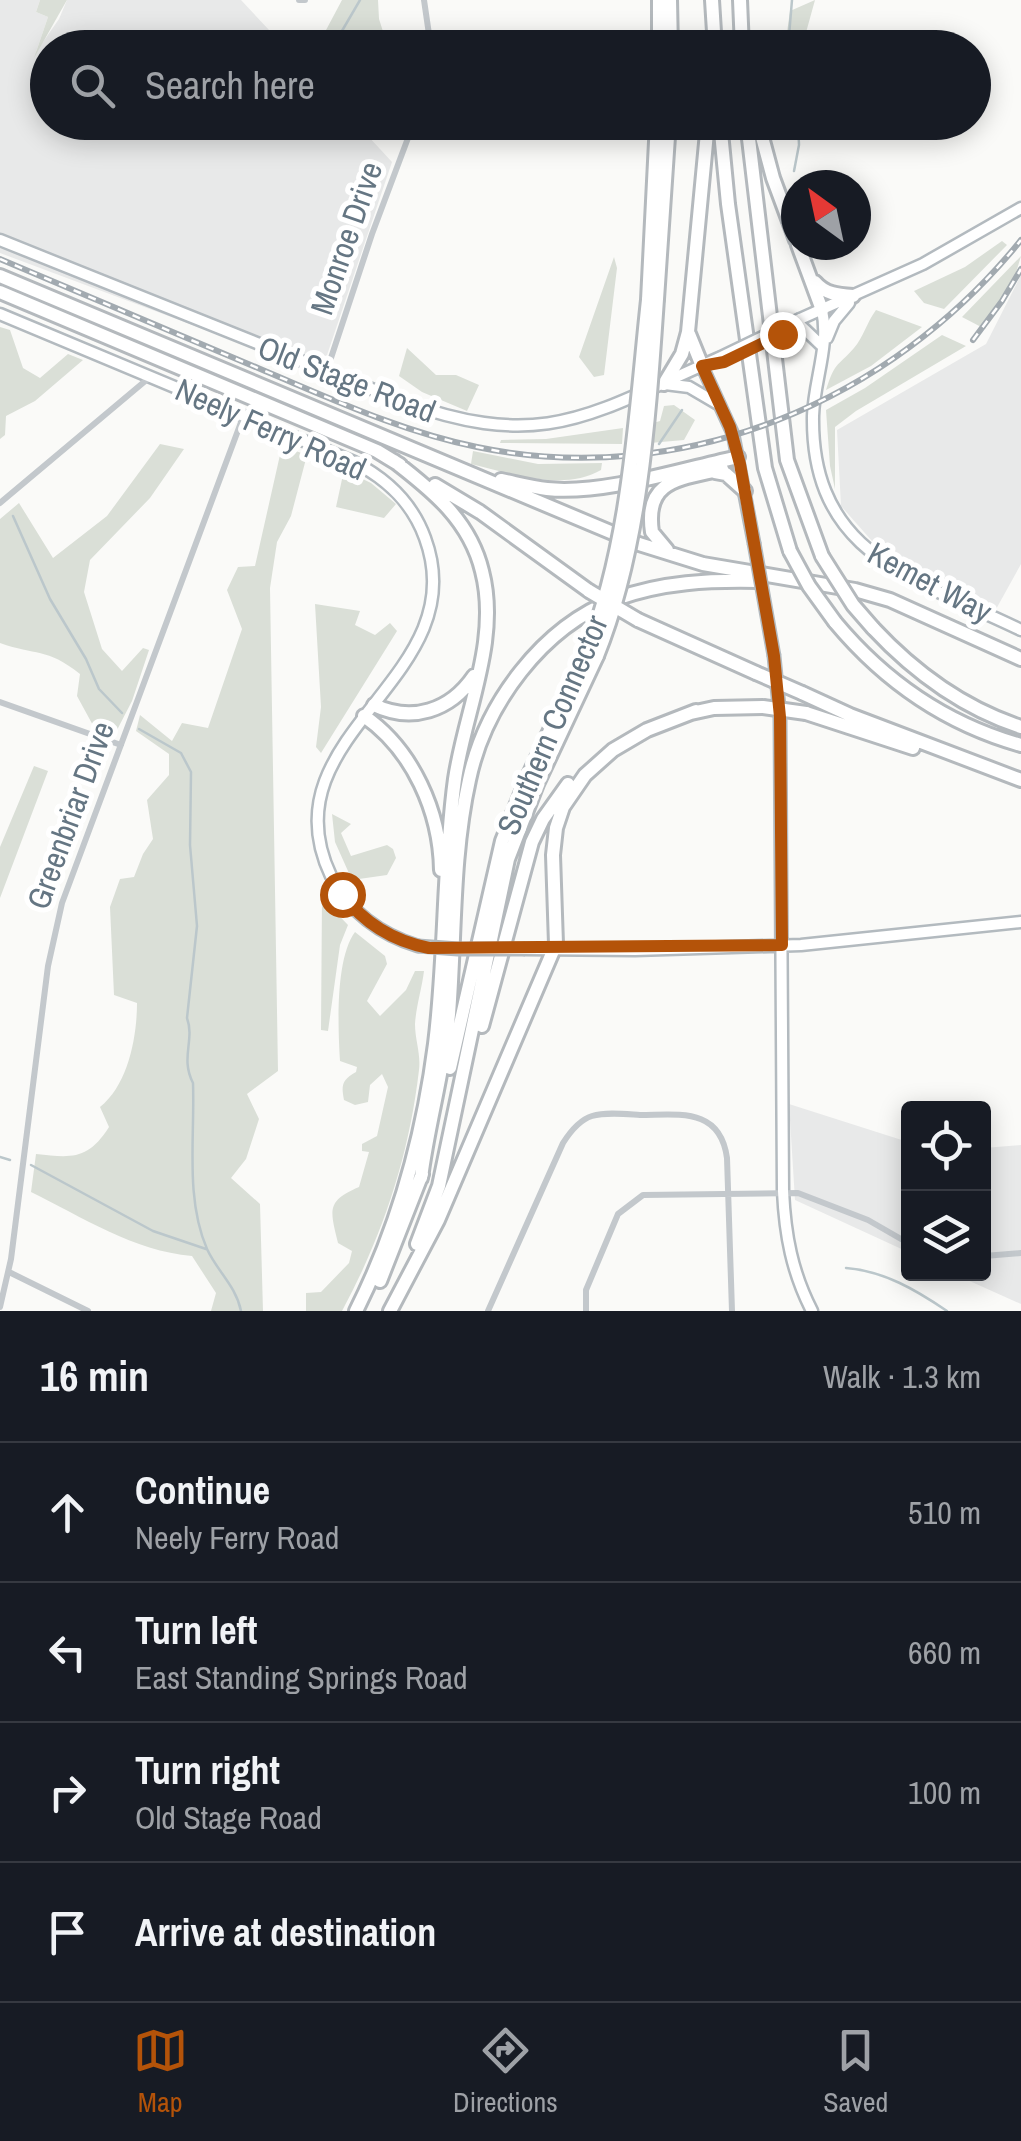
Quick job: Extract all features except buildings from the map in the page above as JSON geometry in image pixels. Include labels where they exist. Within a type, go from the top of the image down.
[{"type":"highway","points":[[659,0],[659,30]]},
{"type":"highway","points":[[670,0],[671,30]]},
{"type":"highway","points":[[712,0],[714,30]]},
{"type":"highway","points":[[740,0],[741,30]]},
{"type":"highway","name":"Southern Connector","points":[[652,299],[657,140]]},
{"type":"highway","name":"Southern Connector","points":[[390,1311],[439,1186],[508,859],[591,655],[622,530],[652,299],[667,140]]},
{"type":"highway","points":[[664,384],[682,354],[688,332],[706,140]]},
{"type":"highway","points":[[722,140],[763,455],[771,495],[790,551],[809,586],[870,661],[924,702],[966,725],[1021,745]]},
{"type":"highway","points":[[749,140],[787,460],[822,556],[853,605],[894,651],[947,692],[1021,728]]},
{"type":"highway","points":[[763,140],[781,199]]},
{"type":"highway","points":[[803,260],[823,312]]},
{"type":"highway","points":[[0,276],[540,504],[682,559],[855,590],[890,600],[1021,659]]},
{"type":"highway","points":[[809,276],[822,290],[851,300]]},
{"type":"highway","points":[[0,292],[365,446],[480,512],[589,591],[638,620],[850,715],[1021,781]]},
{"type":"highway","points":[[688,332],[702,366]]},
{"type":"highway","points":[[356,1311],[404,1195],[430,1068],[455,780],[487,625],[482,569],[472,542],[434,491],[394,461]]},
{"type":"highway","points":[[474,474],[546,489],[573,489],[739,461]]},
{"type":"highway","points":[[682,559],[664,548],[652,532],[653,500],[664,485],[739,461]]},
{"type":"highway","points":[[713,471],[726,474],[745,491]]},
{"type":"highway","points":[[420,1178],[446,1038],[466,792],[480,742],[504,696],[548,644],[613,600],[673,584],[801,581]]},
{"type":"highway","points":[[374,704],[404,715],[438,708],[470,682],[482,655]]},
{"type":"highway","name":"Southern Connector","points":[[365,1311],[404,1227],[420,1178],[441,1106],[502,842],[527,779],[591,655]]},
{"type":"highway","points":[[460,1090],[478,1039],[524,866],[543,820],[573,778],[614,742],[655,721],[714,708],[763,707],[806,713],[954,764],[1021,781]]},
{"type":"highway","points":[[390,1311],[438,1220],[546,972],[557,940],[554,841],[568,798],[584,775],[613,750],[647,730],[696,712]]},
{"type":"highway","points":[[364,716],[388,736],[409,764],[429,805],[438,838],[441,888],[430,1068]]},
{"type":"street","points":[[424,0],[428,30]]},
{"type":"street","name":"Monroe Drive","points":[[327,371],[407,140]]},
{"type":"street","name":"Old Stage Road","points":[[0,240],[444,417],[498,426],[537,426],[615,406],[720,360],[955,248],[1021,208]]},
{"type":"street","points":[[800,323],[822,347],[834,321],[851,300]]},
{"type":"street","name":"Kemet Way","points":[[823,312],[819,324],[822,347],[814,400],[814,440],[822,484],[841,523],[861,546],[886,564],[1021,630]]},
{"type":"street","name":"Neely Ferry Road","points":[[0,314],[380,476],[401,496],[419,523],[432,565],[434,586],[429,617],[418,646],[335,755],[318,810],[320,843],[330,875],[350,904],[374,926],[418,946],[525,949],[782,945],[1021,922]]},
{"type":"street","points":[[702,366],[739,461],[774,656],[780,717],[783,1191],[790,1258],[812,1311]]},
{"type":"street","points":[[0,503],[151,376]]},
{"type":"street","points":[[664,384],[689,387],[719,402]]},
{"type":"street","name":"Greenbriar Drive","points":[[0,1307],[59,912],[243,416]]},
{"type":"street","points":[[0,702],[121,745]]},
{"type":"street","points":[[488,1311],[563,1143],[579,1123],[590,1116],[692,1115],[708,1122],[726,1147],[732,1311]]},
{"type":"street","points":[[586,1311],[586,1290],[625,1206],[642,1195],[783,1191],[802,1194],[868,1220],[901,1239]]},
{"type":"street","points":[[991,1256],[1021,1254]]},
{"type":"street","points":[[8,1272],[88,1311]]},
{"type":"shaded area","points":[[0,0],[40,0],[36,12],[48,17],[44,30],[30,30],[30,140],[372,140],[392,162],[321,373],[0,253]]},
{"type":"shaded area","points":[[40,0],[67,0],[50,30],[44,30],[48,17],[36,12]]},
{"type":"shaded area","points":[[67,0],[241,0],[269,30],[51,30]]},
{"type":"shaded area","points":[[342,0],[378,0],[383,30],[326,30]]},
{"type":"shaded area","points":[[815,0],[807,30],[787,30],[790,11]]},
{"type":"shaded area","points":[[1002,241],[1007,245],[944,309],[924,303],[914,291],[965,267]]},
{"type":"shaded area","points":[[1021,256],[1015,276],[985,329],[962,317]]},
{"type":"shaded area","points":[[614,257],[617,268],[604,375],[594,377],[579,357]]},
{"type":"shaded area","points":[[1021,275],[1021,564],[995,611],[879,549],[841,506],[837,430],[986,344]]},
{"type":"shaded area","points":[[876,310],[922,327],[871,366],[826,390],[834,370],[857,344]]},
{"type":"shaded area","points":[[0,327],[10,330],[23,368],[40,378],[68,354],[83,360],[35,401],[6,416],[5,435],[0,439]]},
{"type":"shaded area","points":[[942,335],[966,346],[835,427],[835,489],[826,410]]},
{"type":"shaded area","points":[[407,348],[436,375],[456,375],[479,385],[467,411],[422,392],[399,376]]},
{"type":"shaded area","points":[[674,405],[695,420],[684,440],[650,443],[653,423],[660,421],[664,406]]},
{"type":"shaded area","points":[[623,428],[622,444],[500,443],[501,440],[546,439]]},
{"type":"shaded area","points":[[160,444],[184,449],[150,498],[90,560],[84,592],[102,649],[122,671],[143,648],[149,650],[132,701],[117,730],[95,729],[77,696],[80,674],[49,656],[0,643],[0,519],[19,503],[53,558],[107,516]]},
{"type":"shaded area","points":[[282,446],[307,455],[291,516],[277,542],[270,588],[278,1071],[247,1094],[259,1119],[246,1159],[231,1178],[260,1204],[263,1311],[211,1311],[216,1293],[192,1256],[129,1240],[31,1192],[36,1154],[78,1154],[94,1146],[109,1127],[100,1107],[118,1086],[129,1060],[137,1003],[114,995],[110,907],[120,879],[134,877],[153,839],[147,800],[169,775],[169,754],[136,731],[140,715],[172,741],[182,723],[208,728],[242,629],[227,590],[238,567],[255,566]]},
{"type":"shaded area","points":[[473,451],[538,464],[602,463],[601,470],[570,480],[536,479],[471,464]]},
{"type":"shaded area","points":[[344,470],[371,483],[396,504],[384,518],[336,507]]},
{"type":"shaded area","points":[[315,604],[360,611],[355,625],[375,635],[390,623],[397,631],[321,753],[316,747],[321,707]]},
{"type":"shaded area","points":[[34,766],[48,771],[0,898],[0,847]]},
{"type":"shaded area","points":[[332,814],[351,824],[341,833],[351,856],[387,845],[393,849],[396,858],[387,875],[352,880],[335,842]]},
{"type":"shaded area","points":[[322,898],[348,925],[340,945],[328,1031],[321,1030]]},
{"type":"shaded area","points":[[355,932],[385,956],[387,964],[367,1001],[380,1016],[406,990],[415,971],[424,971],[415,1024],[419,1070],[415,1102],[382,1224],[342,1311],[306,1311],[306,1293],[321,1292],[349,1263],[352,1251],[338,1243],[333,1208],[341,1197],[359,1187],[369,1152],[362,1151],[362,1144],[377,1136],[388,1087],[382,1074],[370,1085],[368,1102],[355,1105],[344,1100],[344,1083],[357,1067],[340,1061],[339,995],[344,959]]},
{"type":"shaded area","points":[[789,1104],[901,1140],[901,1249],[795,1200]]},
{"type":"shaded area","points":[[1021,1145],[1021,1304],[970,1281],[991,1281],[991,1147]]},
{"type":"waterway","points":[[342,30],[360,0]]},
{"type":"waterway","points":[[790,30],[792,0]]},
{"type":"waterway","points":[[794,170],[799,140]]},
{"type":"waterway","points":[[659,444],[682,410]]},
{"type":"waterway","points":[[13,516],[50,599],[99,689],[122,713]]},
{"type":"waterway","points":[[139,729],[181,753],[191,772],[190,845],[197,926],[187,1018],[188,1065],[193,1083],[193,1188],[207,1249],[241,1311]]},
{"type":"waterway","points":[[0,1157],[10,1160]]},
{"type":"waterway","points":[[31,1165],[153,1231],[206,1249]]},
{"type":"waterway","points":[[846,1268],[899,1283],[947,1311]]},
{"type":"railway","points":[[0,259],[396,424],[477,447],[554,457],[631,455],[706,443],[778,420],[847,388],[911,346],[969,297],[1021,240]]},
{"type":"railway","points":[[973,340],[1021,269]]},
{"type":"route","points":[[342,894],[374,926],[395,938],[429,948],[782,945],[780,717],[774,656],[740,464],[730,427],[702,366],[714,366],[782,334]]}]
